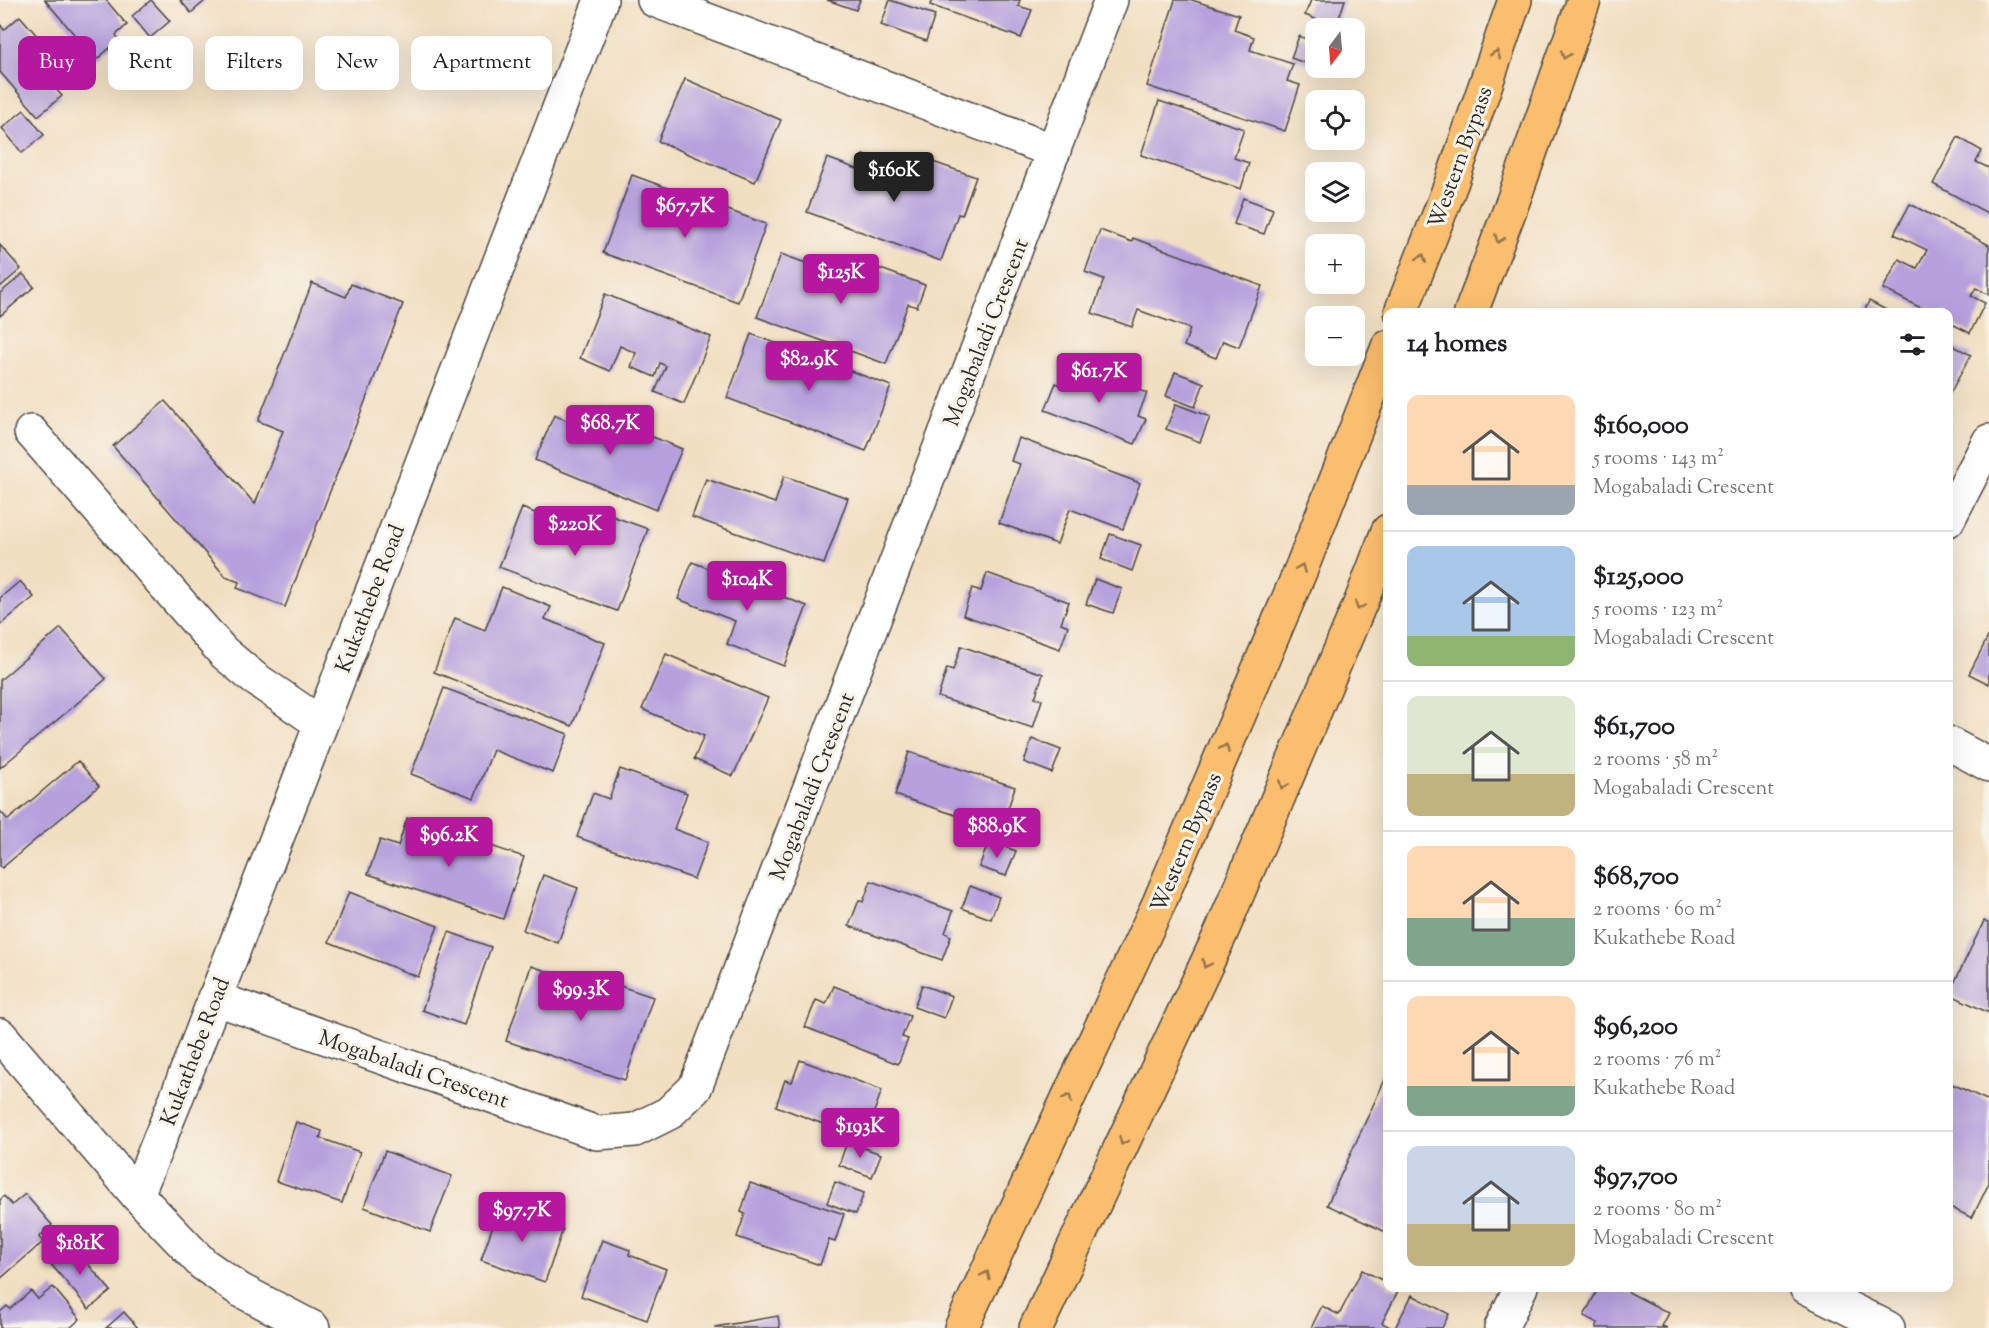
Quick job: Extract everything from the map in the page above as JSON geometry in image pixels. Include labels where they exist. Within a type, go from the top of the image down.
[{"type":"highway","name":"Western Bypass","points":[[1403,308],[1451,184],[1515,0]]},
{"type":"highway","points":[[1473,308],[1584,0]]},
{"type":"highway","name":"Western Bypass","points":[[961,1328],[1159,903],[1302,567],[1383,360]]},
{"type":"highway","points":[[1036,1328],[1221,933],[1383,544]]},
{"type":"street","name":"Kukathebe Road","points":[[137,1195],[601,0]]},
{"type":"street","points":[[654,0],[1054,151]]},
{"type":"street","name":"Mogabaladi Crescent","points":[[214,998],[597,1132],[635,1130],[669,1113],[695,1088],[1111,0]]},
{"type":"street","points":[[31,432],[224,652],[254,678],[320,723]]},
{"type":"street","points":[[1953,510],[1989,441]]},
{"type":"street","points":[[1953,746],[1989,765]]},
{"type":"street","points":[[0,1035],[137,1195],[204,1264],[240,1290],[313,1328]]},
{"type":"street","points":[[1501,1328],[1519,1292]]},
{"type":"street","points":[[1816,1292],[1888,1328]]},
{"type":"building","points":[[45,0],[106,0],[127,25],[117,36],[108,36],[108,50],[96,60],[96,36],[76,36]]},
{"type":"building","points":[[151,0],[170,21],[152,36],[148,36],[132,16]]},
{"type":"building","points":[[180,0],[206,0],[191,13]]},
{"type":"building","points":[[827,0],[860,0],[856,10]]},
{"type":"building","points":[[890,0],[935,15],[926,41],[881,25]]},
{"type":"building","points":[[932,0],[1020,0],[1018,6],[1032,10],[1021,38],[930,5]]},
{"type":"building","points":[[1175,0],[1192,0],[1239,15],[1234,30],[1254,37],[1250,50],[1293,64],[1287,81],[1300,85],[1285,131],[1147,86]]},
{"type":"building","points":[[1311,0],[1345,0],[1339,18],[1313,18],[1305,15]]},
{"type":"building","points":[[20,16],[37,36],[18,36],[18,90],[57,90],[62,96],[38,116],[0,72],[0,24],[4,30]]},
{"type":"building","points":[[1299,36],[1305,38],[1305,63],[1291,58]]},
{"type":"building","points":[[685,79],[781,120],[755,182],[658,141]]},
{"type":"building","points":[[1159,101],[1244,129],[1234,158],[1249,163],[1241,189],[1141,155]]},
{"type":"building","points":[[24,110],[44,135],[22,153],[2,128]]},
{"type":"building","points":[[1958,137],[1982,151],[1976,162],[1989,168],[1989,214],[1933,184]]},
{"type":"building","points":[[863,155],[927,179],[933,162],[976,177],[962,215],[958,214],[941,261],[807,212],[827,158],[857,169]]},
{"type":"building","points":[[632,175],[766,224],[738,302],[603,253]]},
{"type":"building","points":[[1243,198],[1273,209],[1264,234],[1234,224]]},
{"type":"building","points":[[1910,204],[1989,245],[1989,295],[1976,288],[1971,296],[1985,303],[1970,333],[1953,324],[1953,308],[1921,308],[1883,289],[1899,259],[1917,268],[1927,250],[1894,234]]},
{"type":"building","points":[[1100,230],[1132,242],[1133,238],[1262,286],[1239,347],[1223,341],[1216,358],[1184,346],[1190,329],[1138,310],[1132,327],[1092,313],[1104,279],[1085,272]]},
{"type":"building","points":[[0,245],[21,269],[0,287]]},
{"type":"building","points":[[781,254],[847,278],[853,259],[925,285],[917,307],[908,304],[886,364],[757,317]]},
{"type":"building","points":[[23,274],[34,287],[0,316],[0,293]]},
{"type":"building","points":[[312,283],[346,297],[351,284],[403,304],[285,607],[237,588],[239,582],[226,577],[113,446],[165,401],[255,504],[283,431],[258,421]]},
{"type":"building","points":[[605,294],[711,337],[684,404],[655,392],[666,366],[660,363],[655,377],[631,367],[636,353],[620,346],[610,371],[580,358]]},
{"type":"building","points":[[1869,301],[1882,308],[1866,308]]},
{"type":"building","points":[[751,334],[891,386],[866,451],[727,398]]},
{"type":"building","points":[[1953,346],[1971,355],[1953,388]]},
{"type":"building","points":[[1071,364],[1147,393],[1138,416],[1146,419],[1135,444],[1045,410],[1056,383],[1063,386]]},
{"type":"building","points":[[1175,372],[1204,383],[1195,407],[1166,396]]},
{"type":"building","points":[[1176,404],[1210,417],[1200,442],[1166,429]]},
{"type":"building","points":[[580,407],[682,449],[656,510],[535,460],[554,415],[573,423]]},
{"type":"building","points":[[1019,438],[1140,483],[1123,529],[1070,509],[1057,544],[999,523],[1020,464],[1011,461]]},
{"type":"building","points":[[784,476],[848,498],[824,564],[692,517],[706,479],[775,503]]},
{"type":"building","points":[[522,508],[600,538],[609,515],[648,529],[617,611],[499,567]]},
{"type":"building","points":[[1110,534],[1141,545],[1132,571],[1101,559]]},
{"type":"building","points":[[692,562],[807,606],[784,666],[727,644],[735,621],[678,599]]},
{"type":"building","points":[[987,573],[1069,602],[1061,623],[1068,626],[1060,649],[963,615],[972,588],[981,591]]},
{"type":"building","points":[[1095,579],[1122,589],[1113,613],[1086,604]]},
{"type":"building","points":[[20,581],[34,597],[0,625],[0,598]]},
{"type":"building","points":[[502,587],[551,607],[545,619],[605,643],[572,726],[434,672],[455,618],[485,630]]},
{"type":"building","points":[[61,628],[106,679],[0,768],[0,680]]},
{"type":"building","points":[[1989,635],[1989,684],[1969,674]]},
{"type":"building","points":[[961,646],[1043,674],[1035,698],[1042,700],[1033,728],[938,697],[947,668],[953,670]]},
{"type":"building","points":[[666,654],[768,698],[733,776],[694,759],[704,736],[642,709]]},
{"type":"building","points":[[444,688],[568,734],[553,773],[493,750],[474,798],[411,774]]},
{"type":"building","points":[[1032,739],[1061,750],[1052,773],[1024,762]]},
{"type":"building","points":[[909,752],[1015,787],[1001,830],[895,795]]},
{"type":"building","points":[[78,761],[99,786],[2,868],[0,866],[0,811],[8,820]]},
{"type":"building","points":[[620,769],[687,793],[674,829],[708,842],[694,879],[577,837],[593,793],[609,799]]},
{"type":"building","points":[[407,818],[524,857],[503,919],[368,874],[380,840],[398,846]]},
{"type":"building","points":[[989,841],[1016,851],[1006,876],[979,867]]},
{"type":"building","points":[[543,875],[578,888],[558,943],[523,930]]},
{"type":"building","points":[[871,881],[953,911],[945,933],[951,936],[942,960],[849,926],[859,900],[863,902]]},
{"type":"building","points":[[970,886],[999,897],[991,919],[962,908]]},
{"type":"building","points":[[349,892],[438,926],[418,977],[329,942]]},
{"type":"building","points":[[1984,921],[1989,924],[1989,1013],[1953,996],[1953,986]]},
{"type":"building","points":[[449,932],[491,947],[464,1025],[422,1010]]},
{"type":"building","points":[[531,966],[553,973],[549,985],[566,990],[570,978],[600,987],[602,980],[653,997],[625,1080],[506,1041]]},
{"type":"building","points":[[922,985],[952,996],[944,1018],[914,1007]]},
{"type":"building","points":[[834,986],[910,1016],[902,1037],[908,1039],[898,1064],[805,1027],[816,1000],[826,1004]]},
{"type":"building","points":[[800,1060],[882,1090],[874,1112],[880,1115],[870,1142],[776,1106],[785,1080],[792,1082]]},
{"type":"building","points":[[1383,1084],[1383,1231],[1327,1205]]},
{"type":"building","points":[[1953,1084],[1989,1101],[1989,1183],[1972,1218],[1953,1208]]},
{"type":"building","points":[[296,1122],[322,1131],[320,1138],[360,1152],[342,1203],[276,1181]]},
{"type":"building","points":[[847,1142],[881,1154],[872,1177],[839,1165]]},
{"type":"building","points":[[385,1151],[452,1176],[430,1232],[364,1207]]},
{"type":"building","points":[[835,1182],[864,1193],[856,1214],[827,1203]]},
{"type":"building","points":[[750,1183],[844,1214],[835,1242],[829,1240],[820,1265],[737,1237],[745,1214],[741,1212]]},
{"type":"building","points":[[25,1194],[52,1225],[39,1237],[43,1242],[0,1279],[0,1200],[4,1196],[12,1205]]},
{"type":"building","points":[[501,1202],[529,1211],[528,1216],[563,1229],[545,1282],[481,1260]]},
{"type":"building","points":[[602,1240],[630,1250],[629,1255],[666,1269],[647,1320],[581,1296]]},
{"type":"building","points":[[71,1244],[111,1291],[89,1309],[49,1262]]},
{"type":"building","points":[[1362,1270],[1383,1280],[1383,1292],[1398,1292],[1382,1323],[1392,1328],[1311,1328],[1322,1306],[1339,1315]]},
{"type":"building","points":[[53,1287],[80,1319],[70,1328],[0,1328],[0,1312],[7,1306],[10,1309],[31,1291],[38,1299]]},
{"type":"building","points":[[1596,1292],[1629,1292],[1669,1313],[1662,1326],[1667,1328],[1596,1328],[1598,1323],[1584,1316]]},
{"type":"building","points":[[1412,1295],[1449,1314],[1442,1328],[1395,1328]]},
{"type":"building","points":[[124,1312],[138,1328],[106,1328]]},
{"type":"building","points":[[778,1316],[780,1328],[715,1328],[715,1327]]}]
